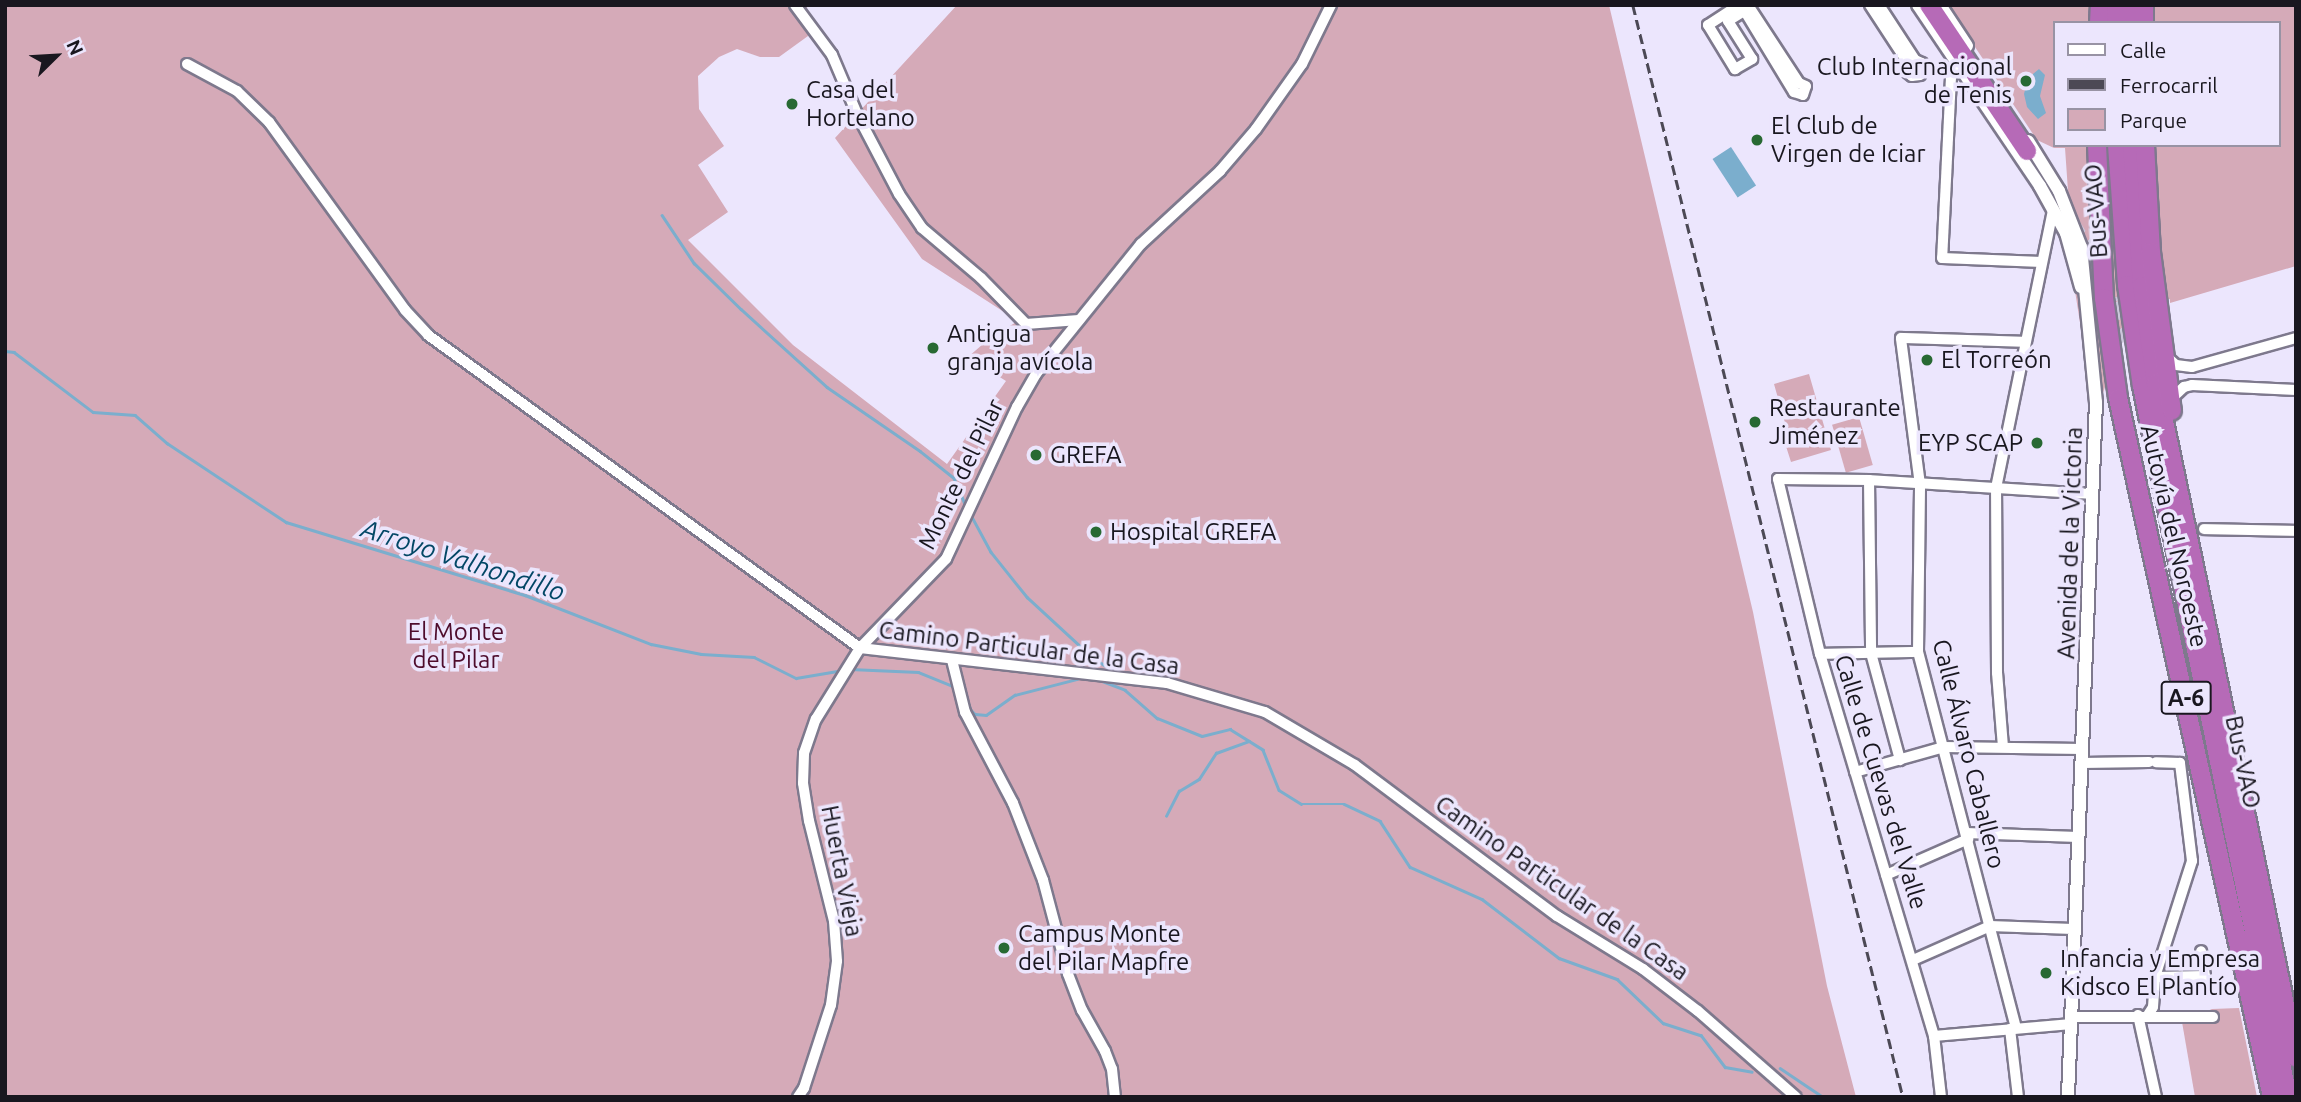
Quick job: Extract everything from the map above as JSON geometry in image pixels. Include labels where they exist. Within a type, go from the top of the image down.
[{"type":"highway","points":[[1929,5],[2027,151]]},
{"type":"highway","name":"Bus-VAO","points":[[2117,147],[2127,285],[2142,386],[2288,1097]]},
{"type":"highway","name":"Autovía del Noroeste","points":[[2132,147],[2141,286],[2156,383],[2296,1058]]},
{"type":"highway","points":[[2145,147],[2151,252],[2187,506],[2182,514]]},
{"type":"highway","name":"Autovía del Noroeste","points":[[2097,150],[2104,298],[2118,398],[2272,1097]]},
{"type":"highway","points":[[2123,343],[2149,482],[2191,669],[2217,758]]},
{"type":"street","points":[[795,5],[832,55],[857,114],[899,194],[922,228],[981,278],[1026,324],[1079,320]]},
{"type":"street","name":"Monte del Pilar","points":[[830,694],[860,648],[946,559],[1036,374],[1141,244],[1220,171],[1256,129],[1302,64],[1331,5]]},
{"type":"street","points":[[1870,5],[1908,64],[1907,72],[1912,76],[1920,75],[1924,68],[1922,63],[1915,60],[1879,5]]},
{"type":"street","points":[[1918,5],[2077,250]]},
{"type":"street","points":[[1940,5],[2059,191],[2077,250]]},
{"type":"street","points":[[1746,6],[1728,20],[1752,59],[1735,69],[1707,24],[1746,6]]},
{"type":"street","points":[[1746,6],[1799,83],[1806,86],[1803,95],[1794,92],[1746,6]]},
{"type":"street","name":"Camino Particular de la Casa","points":[[187,64],[237,90],[269,122],[405,310],[428,335],[860,648],[1167,683],[1265,712],[1355,765],[1557,916],[1643,968],[1699,1011],[1796,1097]]},
{"type":"street","points":[[1957,64],[1951,77],[1942,258],[2042,262]]},
{"type":"street","points":[[2003,747],[1997,673],[1996,488],[2053,211]]},
{"type":"street","name":"Avenida de la Victoria","points":[[2068,1097],[2096,402],[2090,325],[2077,250]]},
{"type":"street","name":"Calle Álvaro Caballero","points":[[2018,1097],[2013,1029],[1990,926],[1918,652],[1920,485],[1902,338],[2025,342]]},
{"type":"street","points":[[2165,355],[2176,365],[2192,367],[2296,338]]},
{"type":"street","points":[[2171,400],[2183,387],[2192,385],[2296,390]]},
{"type":"street","name":"Calle de Cuevas del Valle","points":[[1869,480],[1778,479],[1819,654],[1934,1036],[1941,1097]]},
{"type":"street","points":[[1899,760],[1871,653],[1869,480],[2094,494]]},
{"type":"street","points":[[2204,529],[2296,531]]},
{"type":"street","points":[[1819,654],[1918,652]]},
{"type":"street","points":[[952,660],[965,712],[1013,803],[1043,880],[1068,974],[1082,1010],[1112,1069],[1115,1097]]},
{"type":"street","name":"Huerta Vieja","points":[[798,1097],[804,1088],[831,1005],[836,961],[834,921],[809,821],[803,783],[804,753],[816,719],[830,694]]},
{"type":"street","points":[[1855,772],[1944,747],[2082,749]]},
{"type":"street","points":[[2082,763],[2180,763],[2192,861],[2154,977],[2152,1007],[2143,1015]]},
{"type":"street","points":[[1886,875],[1967,836],[2078,837]]},
{"type":"street","points":[[1913,960],[1990,926],[2073,929]]},
{"type":"street","points":[[2154,977],[2204,976],[2201,951]]},
{"type":"street","points":[[2143,1015],[2156,1097]]},
{"type":"street","points":[[1934,1036],[2013,1029],[2071,1020],[2143,1015],[2213,1017]]},
{"type":"green space","name":"El Monte del Pilar","points":[[5,5],[807,5],[808,36],[779,57],[760,57],[737,49],[719,57],[698,76],[699,109],[724,146],[698,165],[728,212],[688,240],[793,345],[947,464],[1006,381],[968,357],[990,338],[1018,321],[922,259],[835,138],[957,5],[1609,5],[1753,612],[1827,986],[1856,1097],[5,1097]]},
{"type":"green space","points":[[1947,5],[2296,5],[2296,266],[2170,303],[2170,299],[2130,309],[2095,418],[2075,291],[2065,148],[2054,148],[2037,140]]},
{"type":"green space","points":[[1809,374],[1831,450],[1791,462],[1784,440],[1821,429],[1789,437],[1774,384]]},
{"type":"green space","points":[[1859,417],[1873,465],[1846,473],[1832,425]]},
{"type":"green space","points":[[2239,1008],[2257,1097],[2195,1097],[2182,1022],[2212,1009]]},
{"type":"water","points":[[2039,69],[2045,75],[2040,96],[2046,113],[2038,119],[2027,107],[2024,94],[2028,78]]},
{"type":"water","points":[[1731,147],[1756,186],[1738,198],[1713,159]]},
{"type":"waterway","points":[[662,215],[694,263],[741,309],[827,387],[920,451],[954,478],[966,506]]},
{"type":"waterway","name":"Arroyo Valhondillo","points":[[5,351],[14,352],[93,412],[135,415],[167,443],[286,522],[525,595],[651,644],[701,654],[754,657],[796,678],[844,670]]},
{"type":"waterway","points":[[971,515],[991,552],[1027,597],[1092,657],[1115,672]]},
{"type":"waterway","name":"Arroyo Valhondillo","points":[[850,669],[918,672],[953,686]]},
{"type":"waterway","name":"Arroyo Valhondillo","points":[[965,693],[971,710],[975,714],[986,715],[1015,695],[1077,679],[1090,679]]},
{"type":"waterway","name":"Arroyo Valhondillo","points":[[1097,679],[1125,690],[1157,718],[1202,736],[1230,729],[1263,750],[1279,790],[1301,804],[1344,804],[1380,821],[1410,867],[1482,899],[1559,958],[1617,979],[1663,1023],[1701,1035],[1725,1067],[1752,1072]]},
{"type":"waterway","points":[[1166,816],[1179,791],[1199,779],[1216,753],[1249,741]]},
{"type":"waterway","name":"Arroyo Valhondillo","points":[[1780,1068],[1823,1097]]},
{"type":"tunnel","points":[[2027,151],[2087,251],[2112,303],[2123,343]]},
{"type":"railway","points":[[1633,5],[1903,1097]]},
{"type":"place","name":"Club Internacional de Tenis","points":[[2026,81]]},
{"type":"place","name":"Casa del Hortelano","points":[[792,104]]},
{"type":"place","name":"El Club de Virgen de Iciar","points":[[1757,140]]},
{"type":"place","name":"Antigua granja avícola","points":[[933,348]]},
{"type":"place","name":"El Torreón","points":[[1927,360]]},
{"type":"place","name":"Restaurante Jiménez","points":[[1755,422]]},
{"type":"place","name":"EYP SCAP","points":[[2037,443]]},
{"type":"place","name":"GREFA","points":[[1036,455]]},
{"type":"place","name":"Hospital GREFA","points":[[1096,532]]},
{"type":"place","name":"Campus Monte del Pilar Mapfre","points":[[1004,948]]},
{"type":"place","name":"Infancia y Empresa Kidsco El Plantío","points":[[2046,973]]}]
